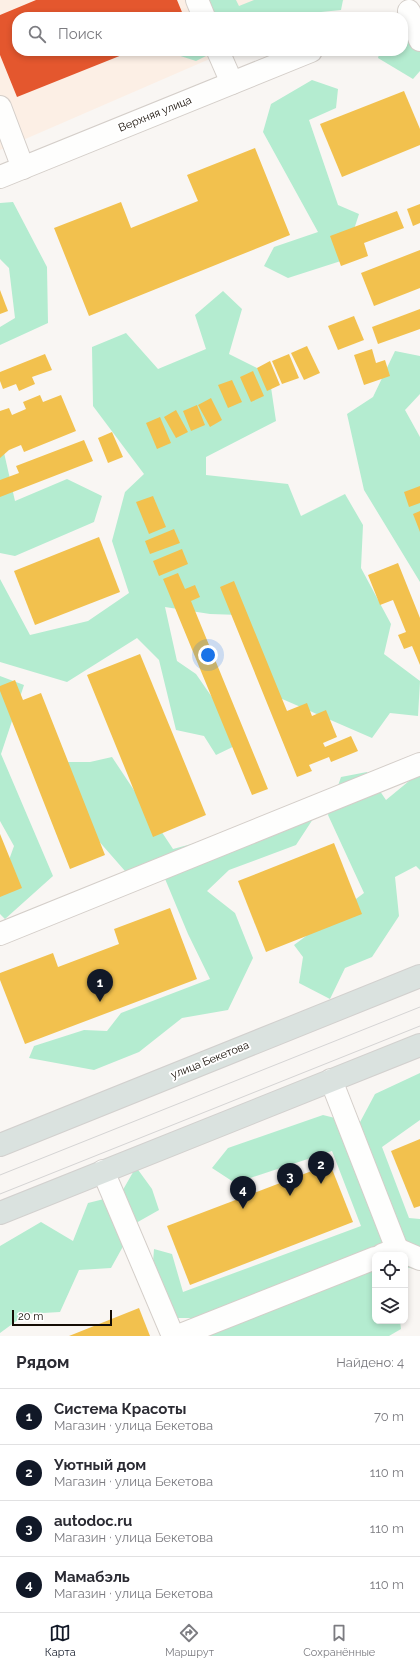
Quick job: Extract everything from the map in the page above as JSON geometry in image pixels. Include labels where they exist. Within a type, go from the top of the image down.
[{"type":"main road","name":"улица Бекетова","points":[[0,1145],[420,976]]},
{"type":"main road","points":[[0,1213],[420,1045]]},
{"type":"street","points":[[197,0],[202,12]]},
{"type":"street","points":[[408,12],[420,40]]},
{"type":"street","points":[[220,56],[232,83]]},
{"type":"street","name":"Верхняя улица","points":[[0,177],[299,56]]},
{"type":"street","points":[[0,107],[23,168]]},
{"type":"street","points":[[0,934],[420,764]]},
{"type":"street","points":[[330,1080],[405,1252]]},
{"type":"street","points":[[103,1171],[119,1212],[173,1336]]},
{"type":"street","points":[[178,1336],[372,1259]]},
{"type":"shaded area","points":[[0,0],[345,0],[317,12],[12,12],[12,56],[216,56],[0,150]]},
{"type":"green space","points":[[207,0],[236,0],[239,6],[254,0],[343,0],[341,10],[321,12],[213,12]]},
{"type":"green space","points":[[420,14],[420,71],[413,79],[378,58],[379,56],[408,56],[408,19]]},
{"type":"green space","points":[[180,56],[206,56],[196,61]]},
{"type":"green space","points":[[312,80],[338,89],[336,108],[309,120],[338,205],[359,214],[344,260],[288,278],[264,266],[274,247],[318,232],[263,132],[271,104]]},
{"type":"green space","points":[[13,202],[47,267],[48,323],[0,345],[0,327],[15,318],[9,268],[0,259],[0,203]]},
{"type":"green space","points":[[223,291],[242,309],[229,354],[269,374],[276,421],[206,457],[206,475],[288,484],[301,516],[345,494],[363,525],[361,568],[391,624],[384,654],[420,681],[418,716],[390,713],[372,738],[273,695],[240,615],[210,614],[165,607],[177,661],[196,674],[243,742],[216,755],[204,736],[176,730],[159,660],[137,638],[67,682],[0,662],[0,579],[30,635],[88,621],[129,593],[112,541],[125,492],[144,474],[93,406],[92,347],[126,333],[158,369],[206,349],[195,315]]},
{"type":"green space","points":[[395,351],[420,356],[420,394],[405,410],[420,437],[420,582],[364,490],[347,414],[373,397]]},
{"type":"green space","points":[[0,435],[15,501],[67,479],[102,496],[94,522],[15,556],[0,553]]},
{"type":"green space","points":[[0,676],[24,685],[1,754],[53,876],[5,919],[0,914],[0,885],[14,846],[0,821]]},
{"type":"green space","points":[[112,757],[173,849],[225,835],[313,819],[296,845],[229,870],[207,891],[235,913],[253,958],[228,1010],[182,1018],[139,1052],[94,1070],[29,1058],[34,1046],[84,1030],[107,1031],[121,1013],[210,979],[188,934],[163,874],[125,871],[68,806],[56,762],[90,762]]},
{"type":"green space","points":[[367,772],[386,800],[420,772],[420,870],[416,866],[395,877],[399,916],[372,957],[345,968],[330,999],[299,983],[303,957],[294,945],[364,893],[328,815],[341,777]]},
{"type":"green space","points":[[420,1073],[420,1120],[382,1147],[409,1218],[420,1219],[420,1270],[408,1268],[408,1252],[372,1252],[372,1324],[400,1324],[401,1329],[389,1336],[200,1336],[209,1318],[174,1318],[152,1276],[154,1249],[172,1254],[183,1292],[361,1226],[332,1151],[235,1183],[212,1168],[228,1148],[323,1115],[359,1124],[375,1094]]},
{"type":"green space","points":[[136,1167],[152,1189],[159,1210],[136,1223],[111,1268],[79,1270],[60,1312],[26,1314],[0,1333],[0,1246],[41,1222],[73,1241],[88,1203],[120,1195]]},
{"type":"building: Жильё","points":[[404,91],[420,129],[420,145],[342,177],[320,124]]},
{"type":"building: Жильё","points":[[255,148],[290,235],[89,316],[54,228],[121,202],[131,228],[198,201],[187,175]]},
{"type":"building: Жильё","points":[[420,204],[420,223],[413,226],[407,209]]},
{"type":"building: Жильё","points":[[397,211],[404,228],[364,243],[368,256],[341,266],[330,236]]},
{"type":"building: Жильё","points":[[420,250],[420,288],[374,306],[361,273]]},
{"type":"building: Жильё","points":[[0,290],[8,311],[0,314]]},
{"type":"building: Жильё","points":[[420,309],[420,329],[378,344],[372,327]]},
{"type":"building: Жильё","points":[[354,316],[364,340],[338,350],[328,326]]},
{"type":"building: Жильё","points":[[307,346],[320,373],[304,380],[291,353]]},
{"type":"building: Жильё","points":[[372,349],[376,363],[385,360],[390,376],[364,385],[354,355]]},
{"type":"building: Жильё","points":[[45,354],[52,370],[32,377],[35,384],[19,391],[16,384],[3,389],[0,381],[0,372]]},
{"type":"building: Жильё","points":[[289,354],[299,378],[282,384],[272,361]]},
{"type":"building: Жильё","points":[[270,361],[280,385],[267,391],[257,368]]},
{"type":"building: Жильё","points":[[253,371],[264,396],[251,402],[240,377]]},
{"type":"building: Жильё","points":[[232,380],[242,402],[228,408],[218,385]]},
{"type":"building: Жильё","points":[[40,395],[43,402],[61,395],[76,431],[24,452],[21,445],[9,450],[0,458],[0,411],[9,408],[12,415],[26,409],[23,402]]},
{"type":"building: Жильё","points":[[211,398],[222,420],[210,427],[198,405]]},
{"type":"building: Жильё","points":[[197,405],[205,425],[191,431],[183,411]]},
{"type":"building: Жильё","points":[[176,410],[188,432],[176,438],[164,417]]},
{"type":"building: Жильё","points":[[160,417],[171,443],[157,449],[146,423]]},
{"type":"building: Жильё","points":[[112,432],[123,457],[108,463],[98,438]]},
{"type":"building: Жильё","points":[[84,440],[93,461],[0,497],[0,480],[19,473],[16,466]]},
{"type":"building: Жильё","points":[[420,486],[420,503],[409,507],[404,492]]},
{"type":"building: Жильё","points":[[153,496],[166,527],[149,534],[136,502]]},
{"type":"building: Жильё","points":[[420,511],[420,532],[413,514]]},
{"type":"building: Жильё","points":[[174,529],[180,543],[150,554],[145,541]]},
{"type":"building: Жильё","points":[[99,537],[120,592],[35,625],[14,571]]},
{"type":"building: Жильё","points":[[182,549],[188,564],[159,576],[153,561]]},
{"type":"building: Жильё","points":[[398,563],[420,618],[420,665],[412,646],[404,649],[398,635],[406,632],[393,600],[380,605],[368,575]]},
{"type":"building: Жильё","points":[[178,573],[185,589],[195,585],[200,597],[191,601],[268,789],[252,795],[163,579]]},
{"type":"building: Жильё","points":[[234,581],[287,711],[307,703],[312,716],[326,710],[337,737],[323,743],[325,747],[351,736],[358,751],[331,762],[329,757],[309,765],[312,771],[297,777],[220,587]]},
{"type":"building: Жильё","points":[[140,654],[206,815],[153,837],[87,675]]},
{"type":"building: Жильё","points":[[15,680],[23,700],[41,693],[105,855],[70,869],[0,691],[0,686]]},
{"type":"building: Жильё","points":[[0,834],[22,888],[0,897]]},
{"type":"building: Жильё","points":[[334,843],[362,914],[266,952],[238,881]]},
{"type":"building: Жильё","points":[[170,908],[197,979],[25,1044],[0,980],[0,973],[53,953],[58,967],[119,944],[114,929]]},
{"type":"building: Жильё","points":[[420,1139],[420,1206],[414,1208],[391,1151]]},
{"type":"building: Жильё","points":[[330,1164],[353,1222],[190,1285],[167,1226]]},
{"type":"building: Жильё","points":[[139,1308],[150,1336],[69,1336]]},
{"type":"building: Торговля","points":[[36,0],[177,0],[182,12],[12,12],[12,56],[120,56],[17,97],[0,55],[0,15]]},
{"type":"tram line","points":[[0,1175],[420,1007]]},
{"type":"tram line","points":[[0,1194],[420,1026]]},
{"type":"place","name":"Система Красоты","points":[[100,1002]]},
{"type":"place","name":"Уютный дом","points":[[321,1184]]},
{"type":"place","name":"autodoc.ru","points":[[290,1196]]},
{"type":"place","name":"Мамабэль","points":[[243,1209]]}]
